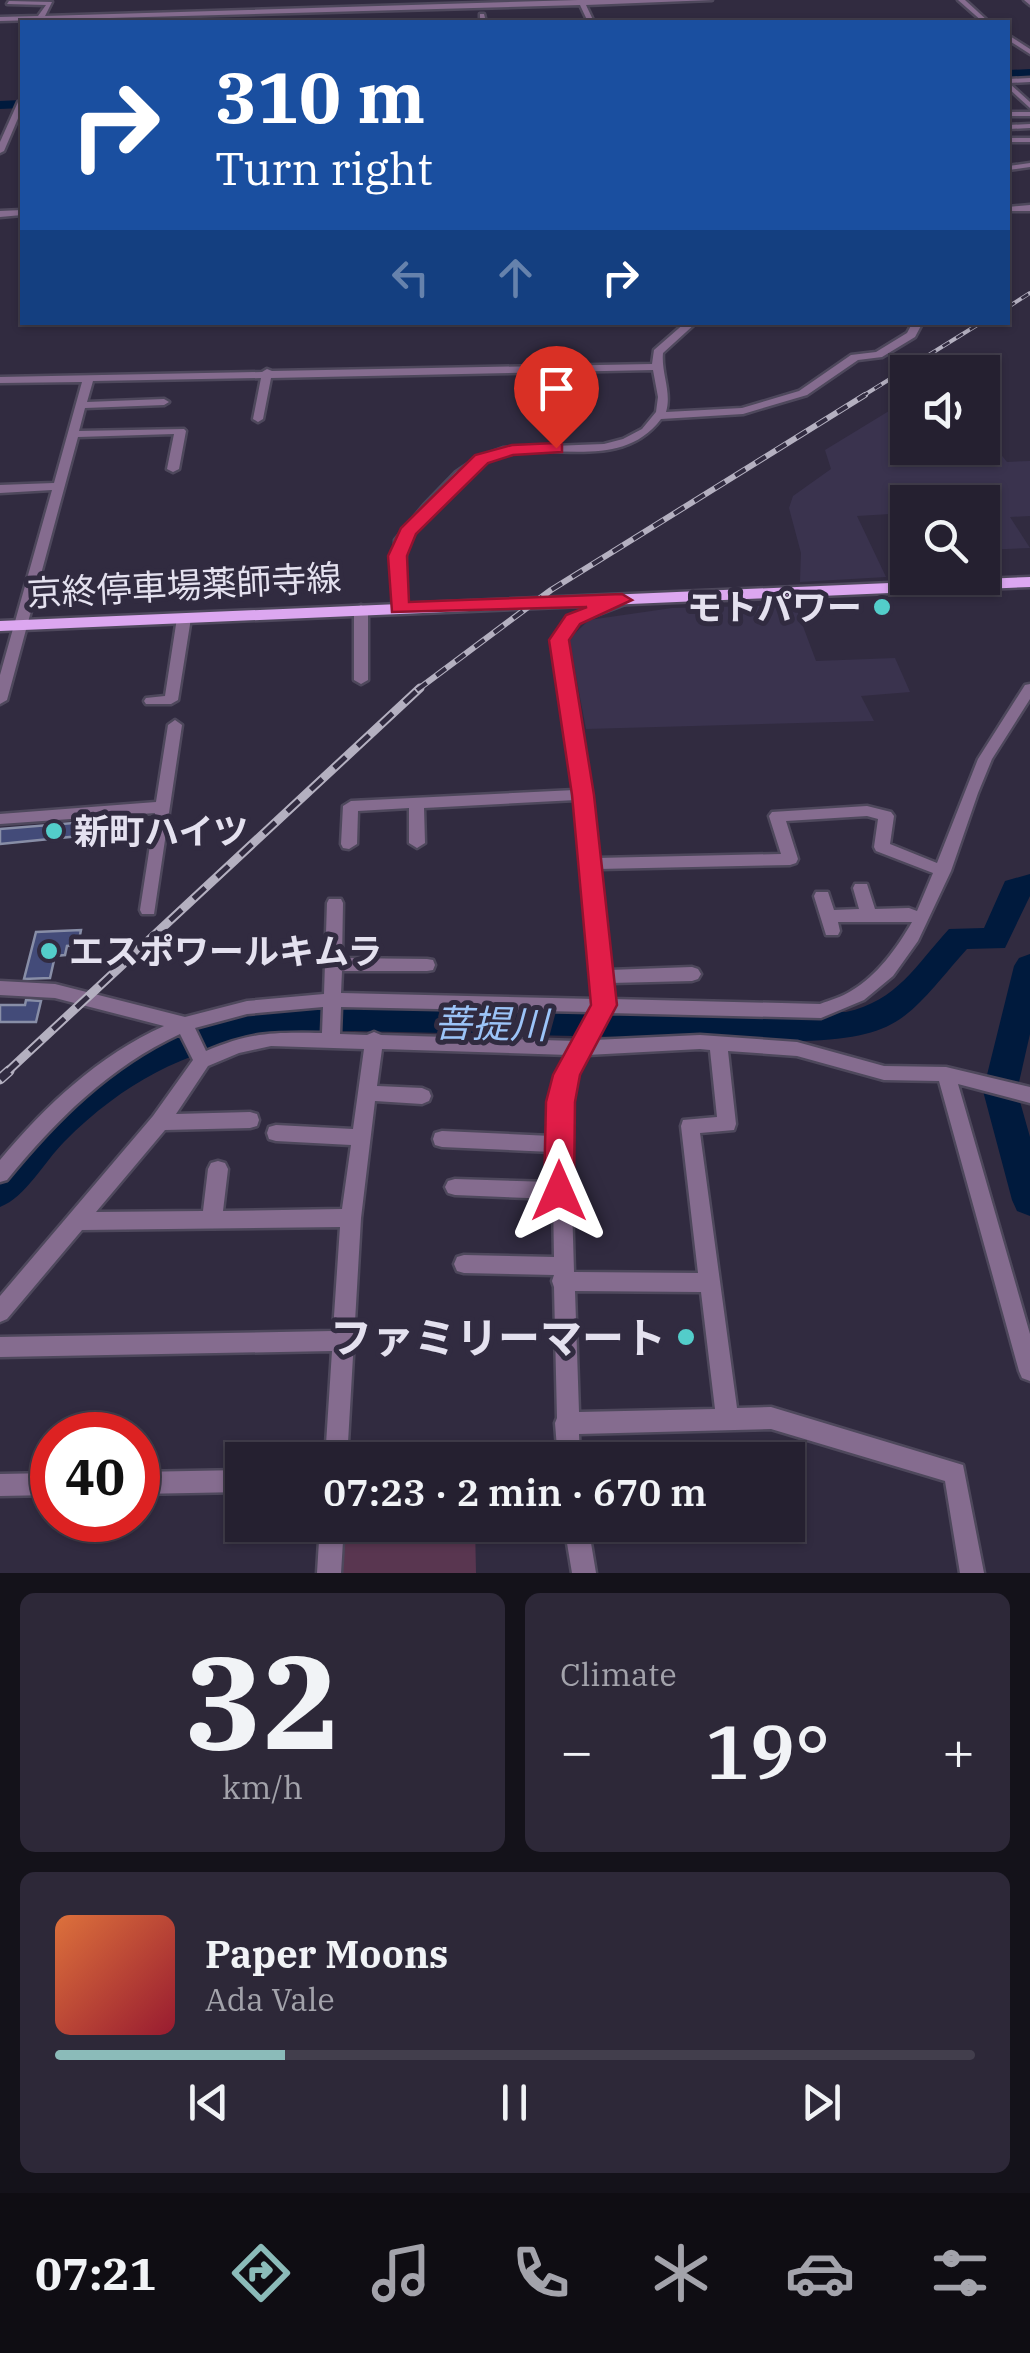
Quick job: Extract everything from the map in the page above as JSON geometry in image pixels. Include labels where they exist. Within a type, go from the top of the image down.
[{"type":"main road","name":"京終停車場薬師寺線","points":[[0,626],[1030,582]]},
{"type":"street","points":[[325,10],[326,0]]},
{"type":"street","points":[[0,12],[40,18],[405,7],[482,13],[582,1],[709,0]]},
{"type":"street","points":[[962,0],[984,20]]},
{"type":"street","points":[[9,3],[50,3],[40,18]]},
{"type":"street","points":[[202,14],[205,3]]},
{"type":"street","points":[[132,6],[167,6],[164,15]]},
{"type":"street","points":[[0,20],[20,13]]},
{"type":"street","points":[[1010,85],[1030,110]]},
{"type":"street","points":[[0,150],[20,110]]},
{"type":"street","points":[[399,608],[401,540],[482,459],[512,450],[619,444],[638,436],[659,416],[665,401],[657,367],[662,346],[688,325]]},
{"type":"street","points":[[659,416],[743,411],[804,393],[854,357],[878,355],[911,335],[916,325]]},
{"type":"street","points":[[0,380],[657,367]]},
{"type":"street","points":[[258,419],[267,372]]},
{"type":"street","points":[[0,700],[88,379]]},
{"type":"street","points":[[144,403],[150,381]]},
{"type":"street","points":[[82,405],[164,402]]},
{"type":"street","points":[[74,434],[180,431],[173,468]]},
{"type":"street","points":[[0,489],[60,486]]},
{"type":"street","points":[[568,1442],[559,1144],[564,1089],[603,1007],[583,795],[559,640],[573,620],[622,600]]},
{"type":"street","points":[[361,680],[362,610]]},
{"type":"street","points":[[152,702],[171,700],[184,618]]},
{"type":"street","points":[[0,1174],[57,1109],[94,1077],[185,1026],[233,1010],[334,1002],[822,1011],[867,993],[887,973],[919,918],[943,871],[985,760],[1030,688]]},
{"type":"street","points":[[148,910],[160,807],[175,725]]},
{"type":"street","points":[[349,844],[351,806],[583,795]]},
{"type":"street","points":[[416,802],[418,843]]},
{"type":"street","points":[[0,819],[160,807]]},
{"type":"street","points":[[590,864],[790,859],[778,816],[867,812],[886,816],[882,848],[943,871]]},
{"type":"street","points":[[861,888],[868,915]]},
{"type":"street","points":[[822,896],[830,924],[868,915],[909,914],[919,918]]},
{"type":"street","points":[[331,1034],[335,904]]},
{"type":"street","points":[[332,964],[427,964]]},
{"type":"street","points":[[601,977],[692,974]]},
{"type":"street","points":[[0,988],[55,991],[185,1026],[201,1058]]},
{"type":"street","points":[[0,1312],[160,1122],[201,1058],[236,1046],[331,1034],[374,1039],[583,1044],[700,1042],[797,1048],[884,1073],[953,1076],[1030,1095]]},
{"type":"street","points":[[337,1442],[351,1218],[374,1039]]},
{"type":"street","points":[[718,1045],[727,1124],[690,1126],[727,1418]]},
{"type":"street","points":[[953,1076],[1030,1371]]},
{"type":"street","points":[[366,1093],[422,1096]]},
{"type":"street","points":[[160,1122],[250,1120]]},
{"type":"street","points":[[276,1133],[360,1137]]},
{"type":"street","points":[[442,1139],[559,1144]]},
{"type":"street","points":[[212,1221],[218,1169]]},
{"type":"street","points":[[455,1188],[559,1191]]},
{"type":"street","points":[[75,1221],[351,1218]]},
{"type":"street","points":[[464,1264],[710,1283]]},
{"type":"street","points":[[0,1347],[343,1341]]},
{"type":"street","points":[[566,1423],[771,1418],[955,1474],[972,1573]]},
{"type":"street","points":[[160,1483],[225,1481]]},
{"type":"street","points":[[0,1486],[30,1485]]},
{"type":"street","points":[[329,1573],[331,1542]]},
{"type":"street","points":[[579,1542],[584,1573]]},
{"type":"shaded area","points":[[890,410],[890,465],[1000,465],[1000,453],[1007,462],[1030,461],[1030,516],[1010,517],[1030,548],[1000,549],[1000,485],[890,485],[890,514],[857,516],[886,577],[800,582],[801,553],[789,508],[793,496],[831,469],[825,450]]},
{"type":"shaded area","points":[[795,605],[816,661],[895,658],[910,692],[861,696],[874,721],[586,729],[569,639],[589,620],[672,608]]},
{"type":"shaded area","points":[[343,1542],[475,1542],[476,1573],[341,1573]]},
{"type":"building","name":"新町ハイツ","points":[[110,820],[109,833],[0,844],[0,829]]},
{"type":"building","name":"エスポワールキムラ","points":[[81,930],[78,945],[67,946],[65,955],[55,956],[50,978],[24,979],[36,932]]},
{"type":"building","points":[[26,1000],[41,1001],[36,1022],[0,1022],[0,1005],[25,1005]]},
{"type":"waterway","points":[[1010,74],[1030,73]]},
{"type":"waterway","points":[[0,105],[20,104]]},
{"type":"waterway","name":"菩提川","points":[[0,1191],[52,1132],[114,1081],[148,1060],[222,1030],[261,1023],[355,1018],[649,1021],[802,1028],[846,1025],[898,1007],[960,937],[994,940],[1015,889],[1030,885]]},
{"type":"waterway","points":[[1030,966],[1000,1091],[1030,1200]]},
{"type":"railway","points":[[1010,306],[1030,293]]},
{"type":"railway","points":[[861,397],[977,325]]},
{"type":"railway","points":[[417,690],[551,590],[865,395]]},
{"type":"railway","points":[[6,1073],[420,688]]},
{"type":"railway","points":[[0,1079],[9,1071]]},
{"type":"place","name":"モトパワー","points":[[882,607]]},
{"type":"place","name":"新町ハイツ","points":[[54,831]]},
{"type":"place","name":"エスポワールキムラ","points":[[49,951]]},
{"type":"place","name":"ファミリーマート","points":[[686,1337]]},
{"type":"route","points":[[556,448],[512,450],[482,459],[408,532],[401,540],[397,556],[399,608],[622,600],[573,620],[563,628],[559,640],[583,795],[604,1005],[567,1075],[560,1102],[559,1191]]}]
